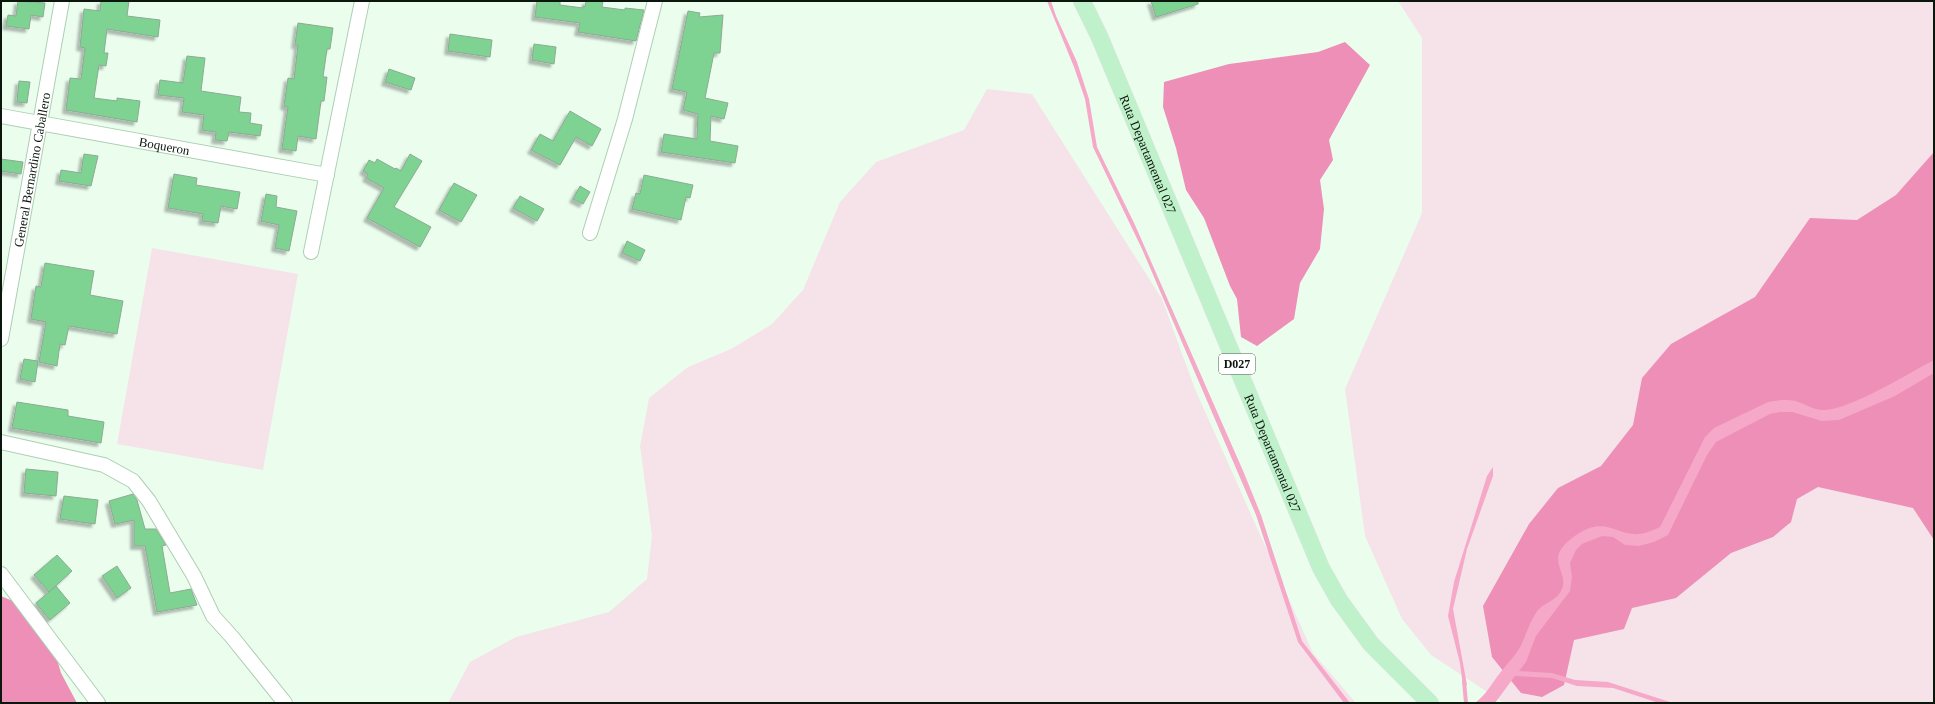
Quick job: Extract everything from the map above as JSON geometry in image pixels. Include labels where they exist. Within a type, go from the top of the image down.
[{"type":"main road","name":"Ruta Departamental 027","points":[[1082,1],[1100,38],[1321,568],[1340,600],[1371,644],[1430,703]]},
{"type":"street","name":"General Bernardino Caballero","points":[[1,339],[62,1]]},
{"type":"street","points":[[311,252],[362,1]]},
{"type":"street","points":[[590,233],[623,125],[655,1]]},
{"type":"street","name":"Boqueron","points":[[1,116],[327,175]]},
{"type":"street","points":[[1,442],[104,465],[133,480],[149,501],[194,576],[213,616],[232,637],[285,703]]},
{"type":"street","points":[[1,574],[98,703]]},
{"type":"shaded area","points":[[1047,1],[1051,1],[1056,16],[1077,62],[1089,99],[1097,147],[1135,225],[1261,515],[1302,641],[1350,703],[1344,703],[1298,642],[1256,515],[1142,249],[1093,147],[1085,99],[1074,67]]},
{"type":"shaded area","points":[[1398,1],[1934,1],[1934,703],[1504,703],[1431,655],[1402,619],[1365,536],[1345,389],[1422,213],[1422,38]]},
{"type":"shaded area","points":[[1345,42],[1370,65],[1329,140],[1333,160],[1320,180],[1324,209],[1320,249],[1300,283],[1294,319],[1257,346],[1241,337],[1237,299],[1230,286],[1204,218],[1186,190],[1176,148],[1163,107],[1164,82],[1229,64],[1318,52]]},
{"type":"shaded area","points":[[987,89],[1032,94],[1162,299],[1195,389],[1313,653],[1356,703],[448,703],[470,662],[516,637],[609,612],[647,579],[652,536],[640,446],[649,398],[688,367],[731,349],[772,324],[803,290],[840,202],[876,162],[964,130]]},
{"type":"shaded area","points":[[1934,152],[1934,540],[1913,508],[1818,487],[1797,499],[1791,522],[1773,537],[1731,553],[1676,598],[1632,608],[1624,629],[1574,640],[1564,685],[1542,697],[1521,693],[1492,657],[1483,606],[1529,524],[1558,488],[1601,466],[1633,425],[1642,378],[1671,344],[1755,297],[1810,218],[1857,220],[1896,195]]},
{"type":"shaded area","points":[[152,248],[298,274],[263,470],[117,444]]},
{"type":"shaded area","points":[[1934,360],[1934,373],[1895,396],[1839,420],[1822,421],[1792,412],[1780,412],[1770,414],[1716,442],[1707,455],[1668,535],[1654,542],[1639,546],[1625,545],[1613,537],[1602,536],[1582,544],[1576,550],[1570,563],[1572,577],[1570,591],[1536,636],[1526,662],[1519,671],[1552,673],[1575,680],[1608,682],[1673,703],[1659,703],[1613,688],[1577,686],[1552,678],[1515,676],[1495,703],[1475,703],[1486,693],[1517,652],[1532,619],[1538,610],[1557,597],[1561,591],[1563,577],[1558,557],[1568,541],[1581,532],[1598,526],[1612,528],[1632,534],[1648,532],[1660,527],[1705,437],[1714,428],[1768,402],[1786,400],[1796,401],[1821,410],[1849,404]]},
{"type":"shaded area","points":[[1493,467],[1493,476],[1467,549],[1453,609],[1467,685],[1463,686],[1460,663],[1448,616],[1454,582],[1487,476]]},
{"type":"shaded area","points":[[1,596],[34,610],[48,629],[61,673],[77,703],[1,703]]},
{"type":"building","points":[[18,1],[45,3],[43,17],[31,15],[29,29],[6,26],[8,15],[16,16]]},
{"type":"building","points":[[101,1],[129,1],[127,16],[160,20],[158,37],[107,29],[104,53],[108,53],[106,66],[99,65],[94,98],[117,101],[117,98],[140,101],[137,122],[66,110],[70,78],[81,79],[85,48],[80,47],[84,9],[100,11]]},
{"type":"building","points":[[537,1],[560,1],[560,5],[583,8],[583,6],[585,7],[586,1],[603,1],[602,7],[625,10],[625,8],[644,10],[636,41],[578,32],[580,23],[535,17]]},
{"type":"building","points":[[1151,1],[1198,1],[1198,4],[1156,17]]},
{"type":"building","points":[[688,11],[700,13],[699,17],[723,15],[720,53],[714,53],[705,98],[728,103],[724,119],[711,116],[710,141],[738,146],[735,163],[661,152],[664,134],[697,139],[698,114],[683,110],[687,92],[672,89]]},
{"type":"building","points":[[298,23],[333,28],[330,49],[327,49],[323,77],[327,77],[324,101],[321,101],[316,139],[298,136],[296,151],[282,149],[288,107],[284,106],[288,78],[294,79],[298,45],[295,45]]},
{"type":"building","points":[[450,34],[492,40],[490,57],[448,51]]},
{"type":"building","points":[[534,44],[556,47],[554,64],[532,60]]},
{"type":"building","points":[[187,56],[205,58],[201,91],[241,97],[239,112],[251,113],[250,123],[262,125],[260,136],[229,132],[227,141],[215,140],[216,132],[202,130],[204,115],[182,112],[184,98],[158,95],[160,80],[183,83]]},
{"type":"building","points":[[389,69],[415,78],[411,90],[385,82]]},
{"type":"building","points":[[19,81],[30,82],[27,103],[17,102]]},
{"type":"building","points":[[570,111],[601,129],[592,146],[576,137],[560,165],[531,150],[540,134],[553,141]]},
{"type":"building","points":[[84,154],[98,156],[91,186],[59,181],[61,170],[81,173]]},
{"type":"building","points":[[410,154],[422,161],[394,207],[431,227],[420,247],[367,218],[384,188],[366,178],[368,174],[363,171],[369,160],[375,163],[377,159],[401,171]]},
{"type":"building","points":[[1,159],[23,162],[21,174],[1,171]]},
{"type":"building","points":[[174,174],[197,178],[196,185],[240,192],[237,209],[221,206],[218,223],[202,221],[203,214],[168,208]]},
{"type":"building","points":[[644,175],[693,185],[690,198],[686,197],[681,220],[632,209],[636,193],[640,194]]},
{"type":"building","points":[[454,183],[477,195],[461,222],[439,210]]},
{"type":"building","points":[[580,186],[590,192],[583,204],[573,199]]},
{"type":"building","points":[[266,194],[277,196],[276,207],[297,211],[289,251],[275,248],[279,225],[261,221]]},
{"type":"building","points":[[520,196],[544,209],[537,221],[513,208]]},
{"type":"building","points":[[627,241],[645,250],[640,261],[622,253]]},
{"type":"building","points":[[45,263],[94,271],[90,295],[123,301],[117,334],[69,326],[65,345],[60,344],[57,366],[39,362],[46,322],[31,319],[36,286],[41,287]]},
{"type":"building","points":[[24,359],[38,361],[35,382],[20,379]]},
{"type":"building","points":[[17,402],[68,410],[68,416],[104,422],[101,443],[12,428]]},
{"type":"building","points":[[26,469],[58,472],[56,496],[24,493]]},
{"type":"building","points":[[133,494],[137,500],[145,529],[156,529],[166,545],[162,546],[170,593],[191,589],[197,605],[157,612],[145,546],[134,546],[134,520],[115,524],[109,501]]},
{"type":"building","points":[[64,496],[98,500],[95,524],[60,519]]},
{"type":"building","points":[[57,555],[72,571],[49,592],[34,575]]},
{"type":"building","points":[[117,566],[131,588],[117,598],[102,576]]},
{"type":"building","points":[[56,586],[70,603],[50,620],[36,603]]},
{"type":"waterway","points":[[1464,681],[1466,703]]}]
